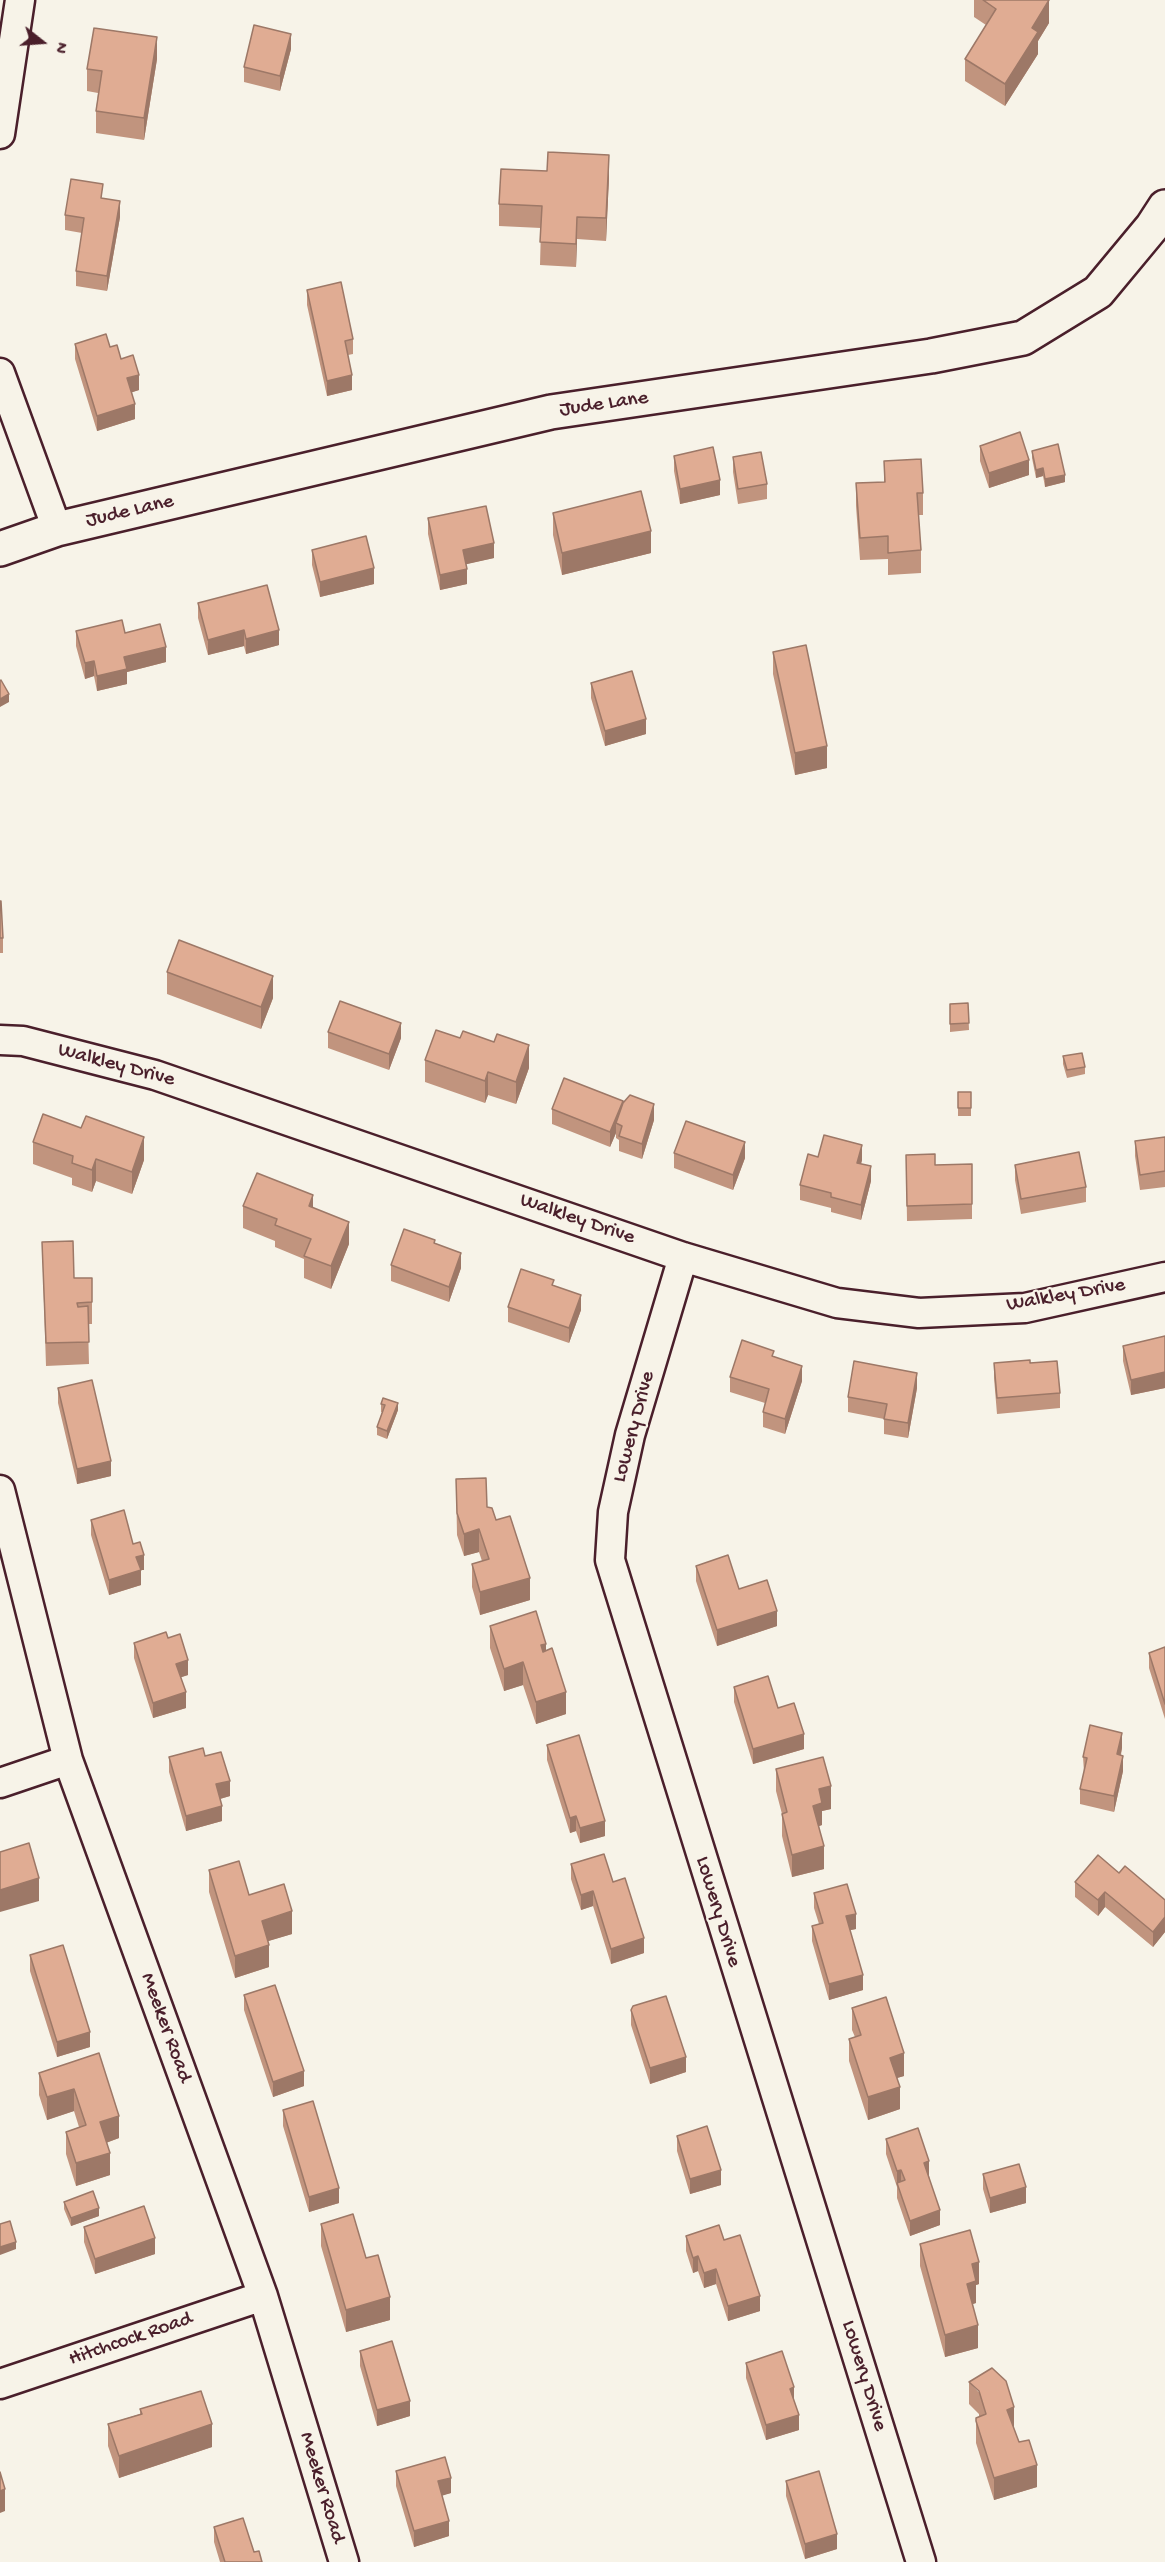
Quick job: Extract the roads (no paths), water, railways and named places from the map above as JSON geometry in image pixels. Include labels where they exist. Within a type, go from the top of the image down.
[{"type":"street","points":[[0,134],[20,0]]},
{"type":"street","name":"Jude Lane","points":[[0,549],[57,529],[551,412],[931,357],[1023,338],[1098,292],[1152,227],[1165,207]]},
{"type":"street","points":[[0,373],[57,529]]},
{"type":"street","name":"Walkley Drive","points":[[0,1040],[23,1041],[155,1075],[683,1257],[837,1303],[919,1313],[1025,1308],[1165,1277]]},
{"type":"street","name":"Lowery Drive","points":[[683,1257],[630,1435],[613,1512],[610,1560],[921,2562]]},
{"type":"street","name":"Meeker Road","points":[[0,1490],[68,1760],[263,2296],[344,2562]]},
{"type":"street","points":[[0,1783],[68,1760]]},
{"type":"street","name":"Hitchcock Road","points":[[0,2384],[263,2296]]}]
